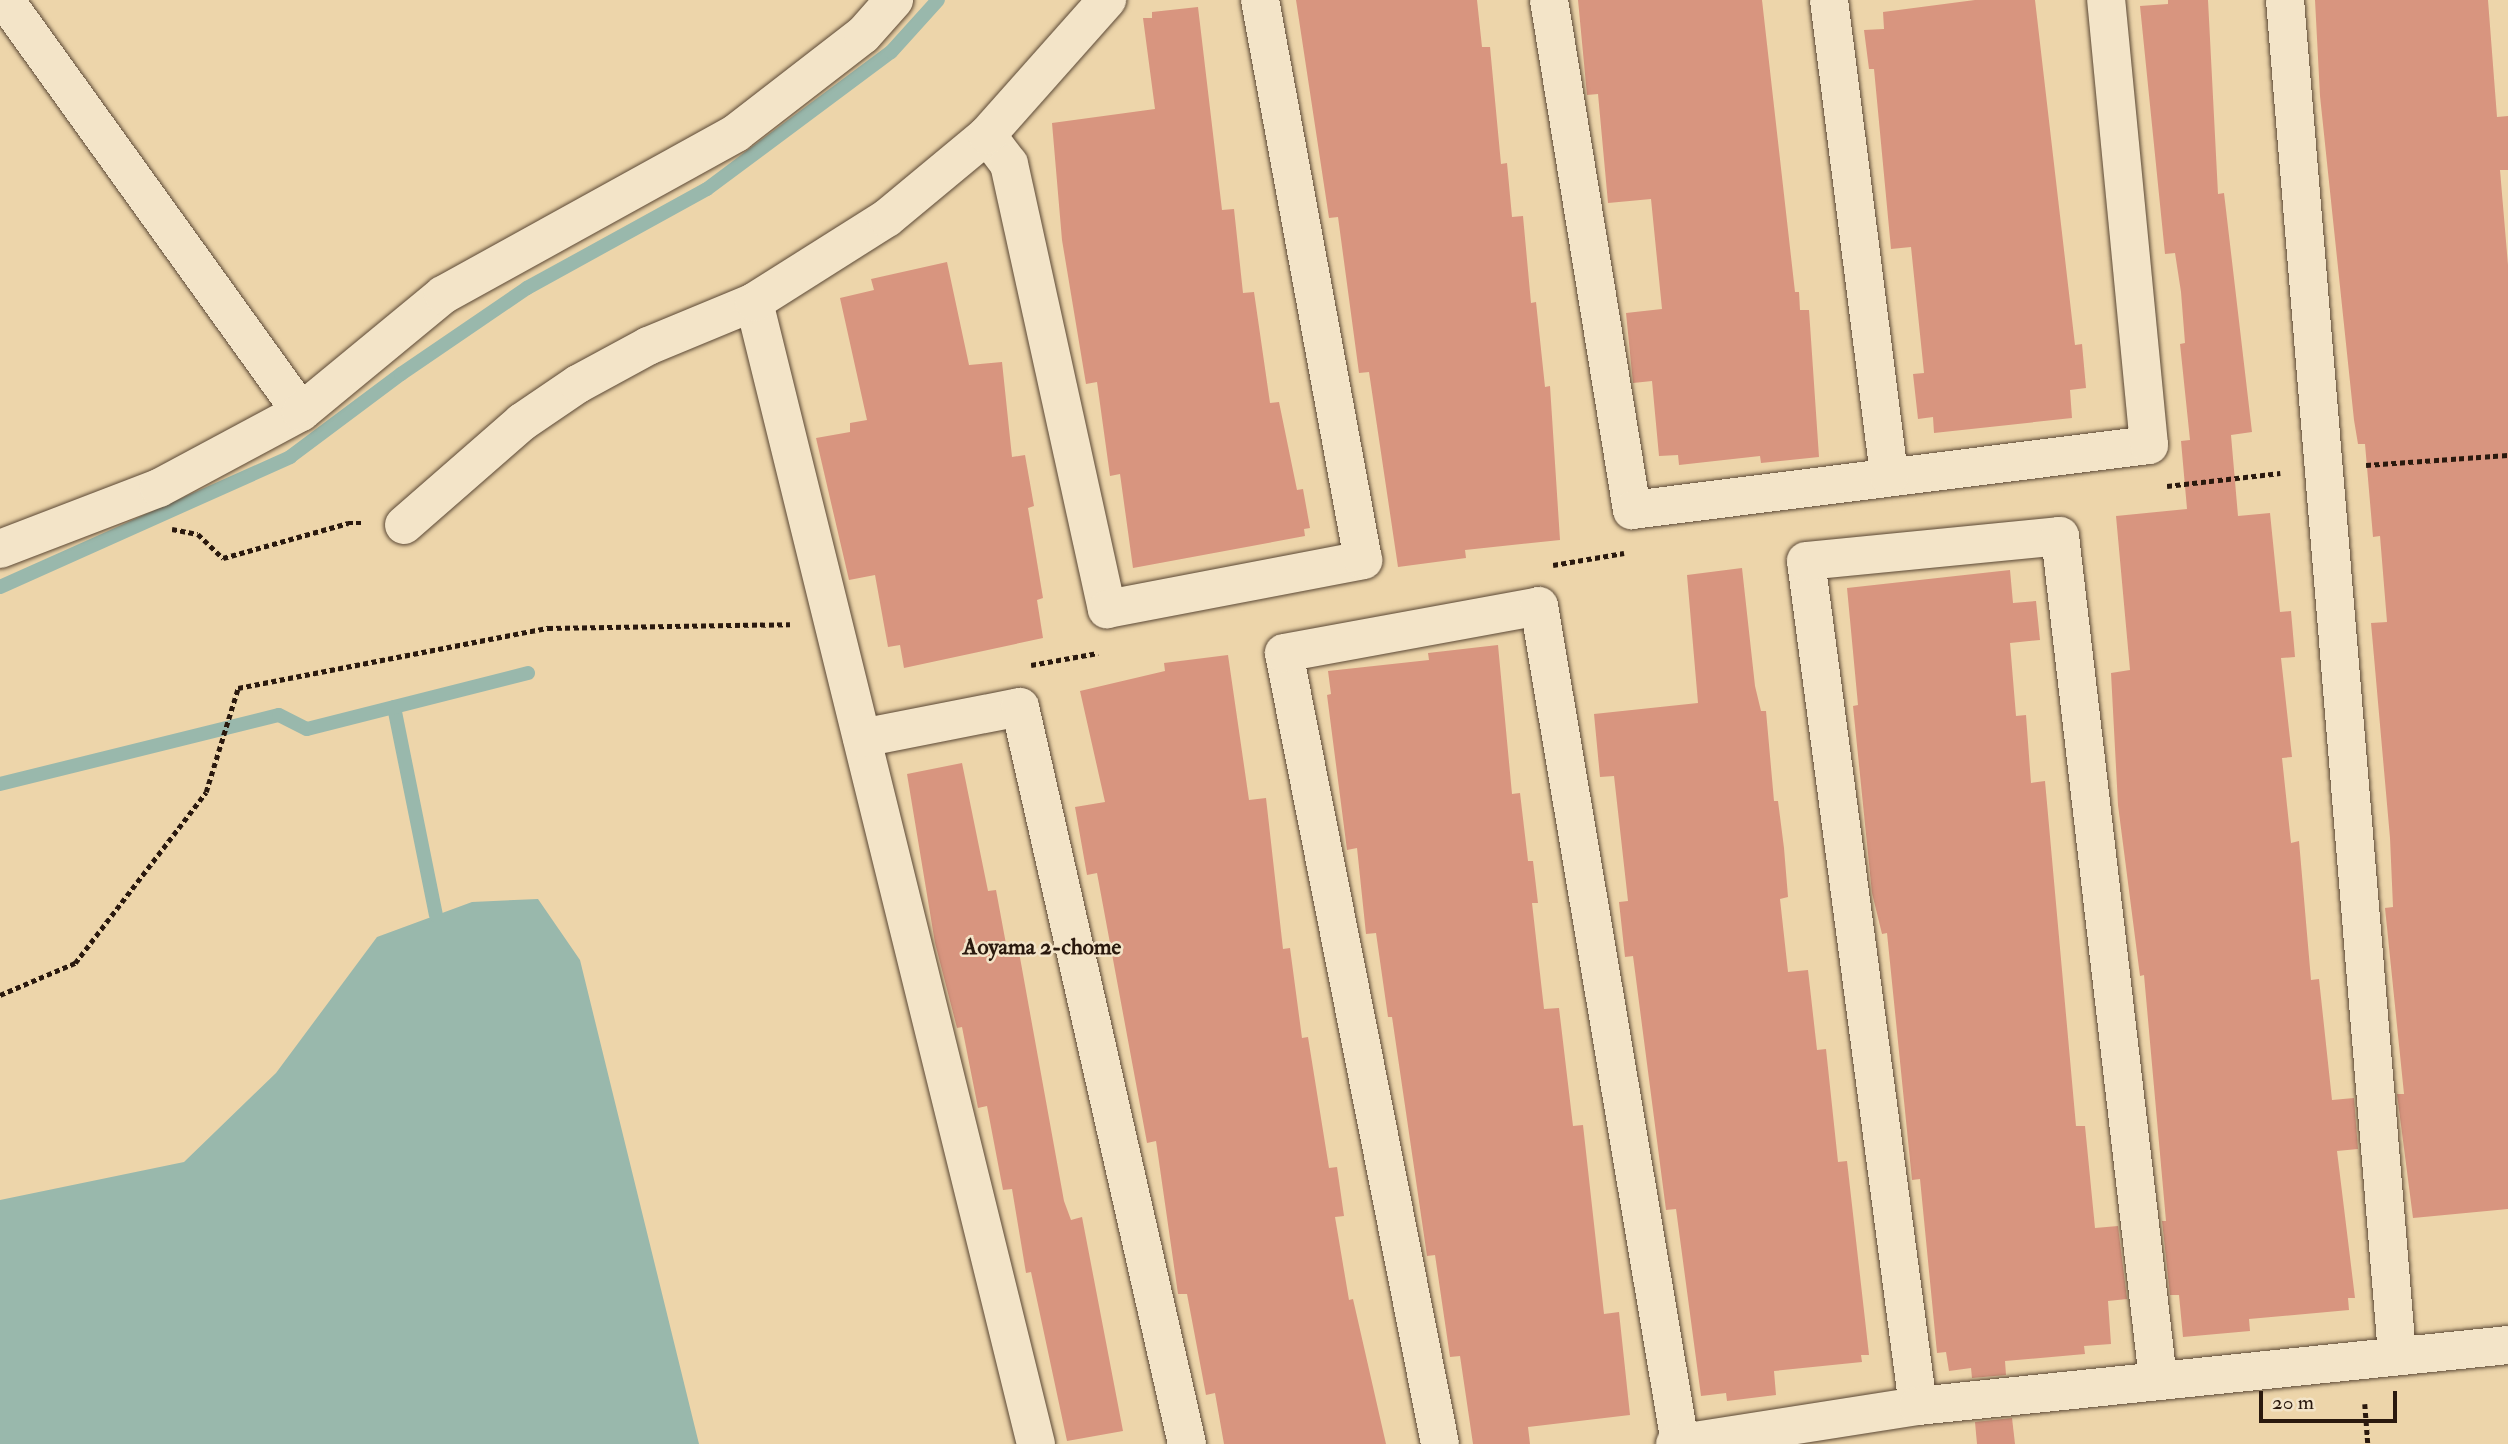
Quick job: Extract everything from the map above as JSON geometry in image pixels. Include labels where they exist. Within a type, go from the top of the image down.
[{"type":"street","points":[[5,0],[301,412]]},
{"type":"street","points":[[0,549],[159,488],[301,412],[443,295],[736,134],[863,35],[894,0]]},
{"type":"street","points":[[404,525],[522,422],[578,384],[648,346],[754,302],[887,218],[987,135],[1107,0]]},
{"type":"street","points":[[987,135],[1009,164],[1107,609],[1363,560],[1259,0]]},
{"type":"street","points":[[1549,0],[1632,510],[1889,475],[2148,444],[2106,0]]},
{"type":"street","points":[[1829,0],[1889,475]]},
{"type":"street","points":[[2286,0],[2397,1354]]},
{"type":"street","points":[[754,302],[1036,1444]]},
{"type":"street","points":[[1918,1406],[1806,561],[2060,536],[2158,1379]]},
{"type":"street","points":[[1440,1444],[1284,653],[1539,606],[1678,1443],[1918,1406],[2397,1354],[2508,1345]]},
{"type":"street","points":[[862,738],[1020,707],[1187,1444]]},
{"type":"path","points":[[2152,488],[2323,468],[2508,455]]},
{"type":"path","points":[[159,488],[173,531],[198,534],[223,558],[348,523],[404,525]]},
{"type":"path","points":[[1542,567],[1639,551]]},
{"type":"path","points":[[0,995],[75,963],[206,792],[238,688],[548,628],[833,624]]},
{"type":"path","points":[[1020,668],[1104,652]]},
{"type":"shaded area","points":[[538,899],[580,960],[699,1444],[0,1444],[0,1200],[184,1162],[276,1073],[377,937],[472,902]]},
{"type":"building","points":[[1296,0],[1477,0],[1482,47],[1490,47],[1501,164],[1507,163],[1512,217],[1523,216],[1531,303],[1536,302],[1545,387],[1550,386],[1560,540],[1465,550],[1466,558],[1398,567],[1369,372],[1359,373],[1338,217],[1329,218]]},
{"type":"building","points":[[1578,0],[1762,0],[1795,292],[1799,292],[1800,310],[1809,310],[1819,457],[1761,463],[1760,456],[1679,465],[1678,455],[1659,456],[1652,381],[1633,383],[1626,313],[1662,309],[1651,199],[1608,203],[1598,94],[1587,95]]},
{"type":"building","points":[[1975,0],[2035,0],[2075,345],[2082,344],[2086,388],[2070,390],[2072,418],[1934,433],[1933,417],[1918,419],[1913,374],[1924,373],[1911,247],[1891,249],[1874,69],[1869,69],[1864,30],[1884,29],[1883,12]]},
{"type":"building","points":[[2168,0],[2208,0],[2218,194],[2224,193],[2252,432],[2231,435],[2238,516],[2270,513],[2280,612],[2291,611],[2295,657],[2281,658],[2292,757],[2282,758],[2291,843],[2299,841],[2311,980],[2319,979],[2332,1100],[2354,1098],[2358,1149],[2337,1151],[2355,1298],[2348,1298],[2349,1310],[2249,1319],[2250,1331],[2183,1337],[2179,1295],[2170,1295],[2144,975],[2140,976],[2118,805],[2111,673],[2130,670],[2116,516],[2187,509],[2181,441],[2190,440],[2180,344],[2185,343],[2181,292],[2175,253],[2165,254],[2140,6],[2168,4]]},
{"type":"building","points":[[2315,0],[2488,0],[2497,117],[2508,116],[2508,170],[2500,170],[2508,265],[2508,1209],[2413,1218],[2397,1094],[2404,1094],[2385,908],[2393,907],[2390,838],[2371,623],[2387,622],[2380,536],[2373,537],[2365,444],[2358,444],[2354,420],[2320,96]]},
{"type":"building","points":[[1198,7],[1222,210],[1234,209],[1243,293],[1254,292],[1270,403],[1279,402],[1297,490],[1303,489],[1310,528],[1304,529],[1305,536],[1133,568],[1120,474],[1110,476],[1097,382],[1086,384],[1062,240],[1052,123],[1155,109],[1143,18],[1152,18],[1152,12]]},
{"type":"building","points":[[947,262],[969,365],[1002,362],[1012,457],[1025,455],[1034,506],[1028,508],[1043,598],[1037,600],[1043,638],[904,668],[900,645],[888,647],[875,575],[849,580],[816,438],[850,432],[850,423],[867,420],[840,298],[874,290],[871,279]]},
{"type":"building","points":[[1742,568],[1755,686],[1761,711],[1766,711],[1774,801],[1778,801],[1784,848],[1788,897],[1780,899],[1788,972],[1808,970],[1817,1050],[1826,1049],[1838,1162],[1847,1161],[1869,1355],[1861,1355],[1862,1362],[1774,1371],[1776,1395],[1727,1401],[1726,1393],[1701,1396],[1676,1209],[1666,1210],[1633,956],[1625,957],[1619,902],[1628,901],[1614,776],[1600,777],[1594,714],[1698,703],[1687,575]]},
{"type":"building","points":[[2010,570],[2013,603],[2036,601],[2040,640],[2010,643],[2016,716],[2026,715],[2031,783],[2045,781],[2076,1126],[2085,1126],[2095,1228],[2118,1226],[2127,1299],[2108,1301],[2111,1344],[2084,1346],[2085,1354],[2005,1361],[2006,1375],[1972,1378],[1971,1368],[1949,1371],[1946,1352],[1937,1353],[1920,1179],[1912,1180],[1887,933],[1882,934],[1872,893],[1853,706],[1858,705],[1847,588]]},
{"type":"building","points":[[1498,645],[1512,794],[1520,793],[1528,861],[1533,861],[1538,903],[1532,903],[1544,1009],[1559,1008],[1573,1126],[1583,1125],[1604,1314],[1619,1312],[1630,1415],[1528,1427],[1530,1444],[1473,1444],[1460,1356],[1450,1357],[1435,1255],[1427,1256],[1392,1017],[1388,1017],[1376,933],[1366,934],[1357,848],[1347,850],[1327,695],[1331,694],[1328,671],[1429,660],[1428,653]]},
{"type":"building","points":[[1228,655],[1249,800],[1266,798],[1283,949],[1290,948],[1302,1038],[1308,1037],[1329,1168],[1337,1167],[1344,1216],[1335,1217],[1349,1300],[1353,1299],[1386,1444],[1224,1444],[1215,1393],[1206,1395],[1187,1294],[1178,1294],[1156,1141],[1147,1143],[1097,873],[1087,875],[1075,807],[1105,802],[1080,691],[1165,671],[1164,663]]},
{"type":"building","points":[[962,763],[988,891],[996,890],[1006,944],[1017,941],[1064,1201],[1071,1220],[1082,1217],[1123,1431],[1067,1441],[1031,1272],[1026,1273],[1012,1189],[1003,1190],[987,1106],[978,1108],[962,1027],[957,1028],[935,943],[907,774]]},
{"type":"building","points":[[2012,1418],[2015,1444],[1977,1444],[1975,1422]]},
{"type":"waterway","points":[[0,587],[290,457],[401,374],[527,288],[707,189],[891,52],[938,0]]},
{"type":"waterway","points":[[0,784],[279,715],[307,729],[528,673]]},
{"type":"waterway","points":[[394,707],[436,915]]},
{"type":"district","name":"Aoyama 2-chome","points":[[1042,947]]}]
